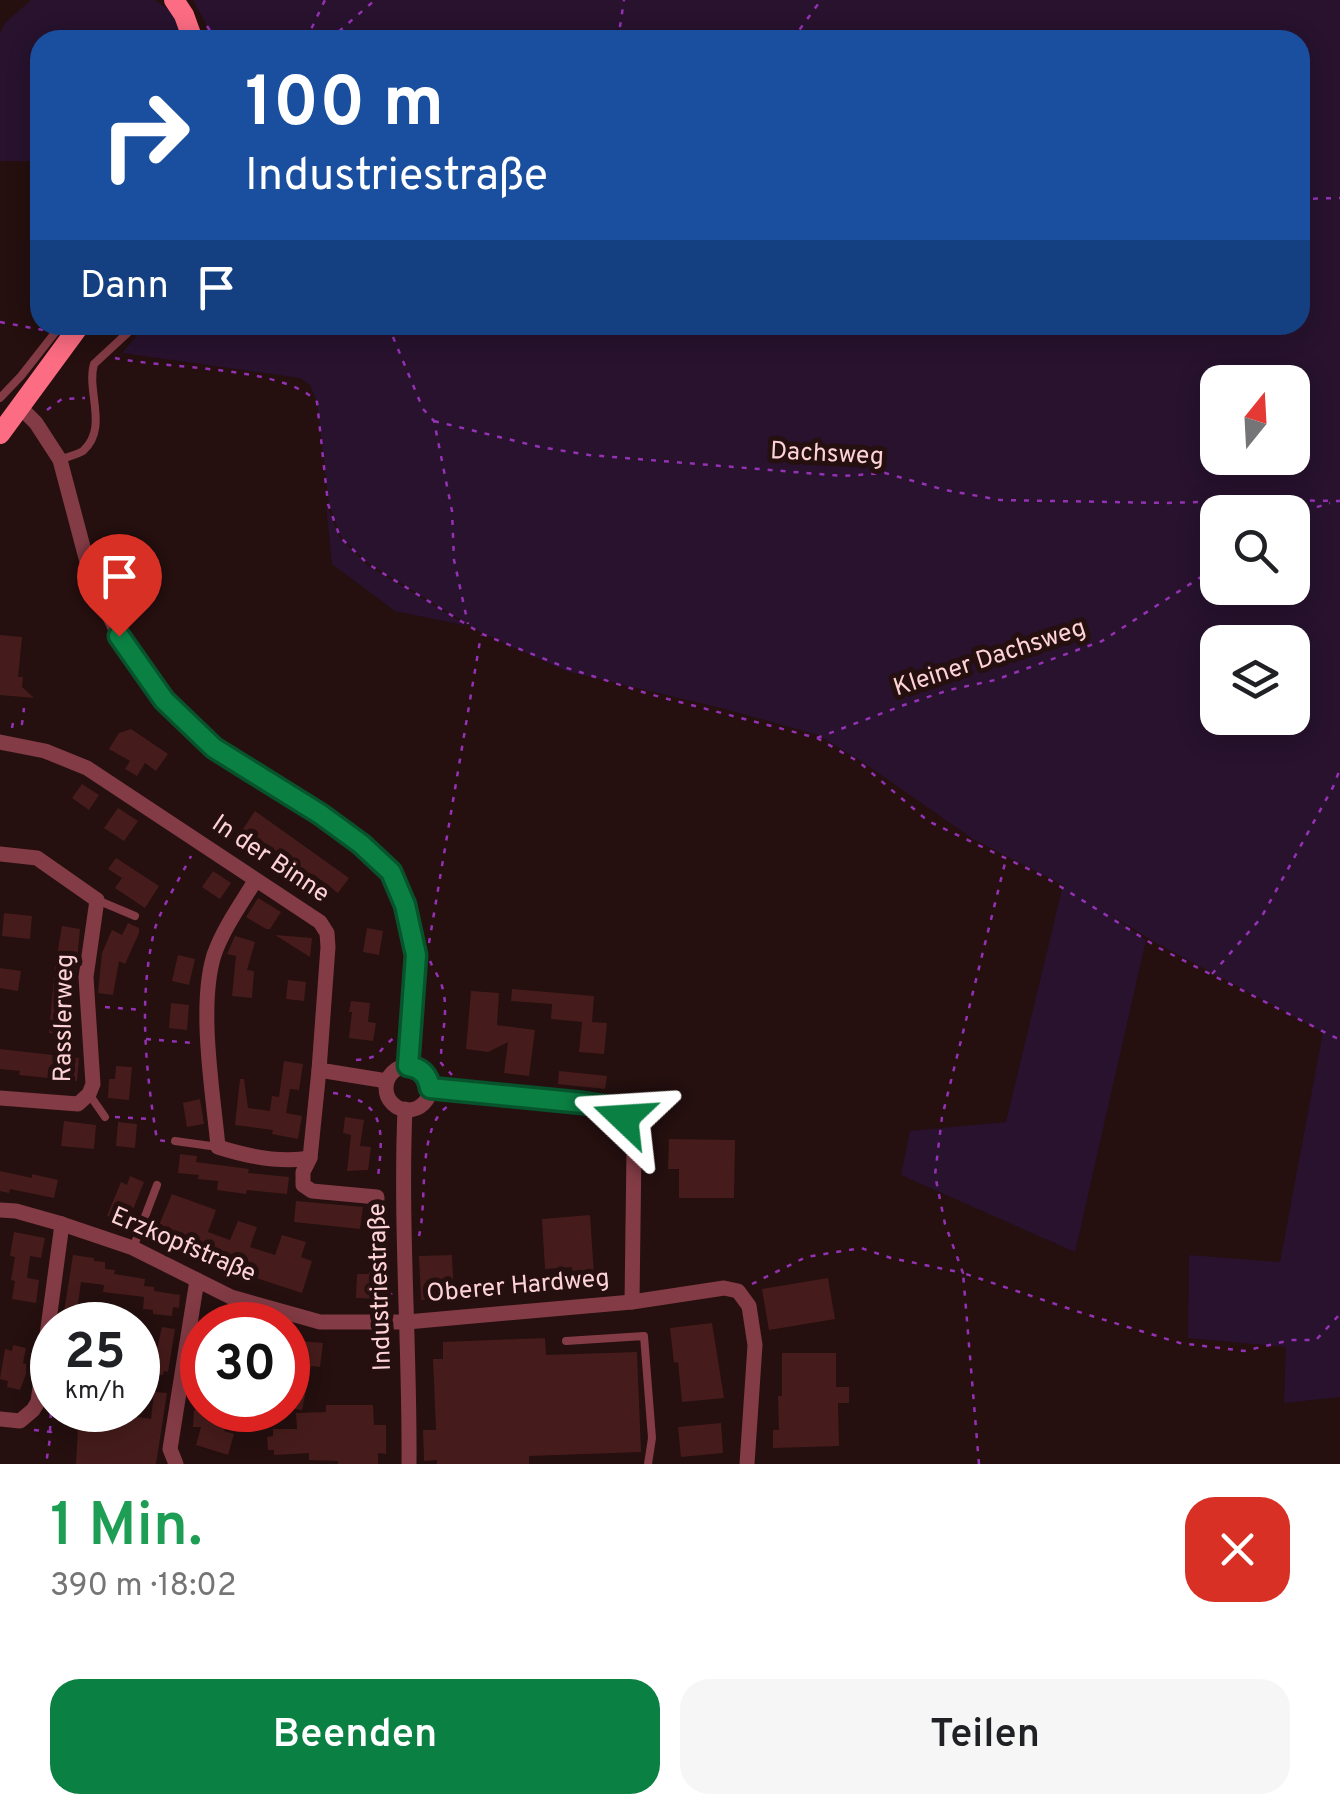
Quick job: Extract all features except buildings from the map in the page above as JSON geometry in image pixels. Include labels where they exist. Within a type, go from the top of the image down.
[{"type":"main road","points":[[174,0],[190,30]]},
{"type":"main road","points":[[0,434],[10,403],[71,335]]},
{"type":"street","points":[[10,403],[36,423],[60,460],[92,577],[119,636],[164,700],[214,748],[320,814],[391,872],[405,905],[416,955],[408,1066]]},
{"type":"street","name":"In der Binne","points":[[3,745],[46,751],[87,768],[320,922],[327,933],[320,1070]]},
{"type":"street","points":[[0,854],[37,858],[97,900]]},
{"type":"street","points":[[255,880],[215,954],[207,995],[218,1147],[296,1161],[310,1158]]},
{"type":"street","name":"Rasslerweg","points":[[0,1098],[78,1104],[89,1094],[93,1084],[86,977],[97,900]]},
{"type":"street","points":[[408,1066],[426,1075],[430,1088],[425,1102],[406,1109],[389,1098],[387,1081],[398,1068],[408,1066]]},
{"type":"street","points":[[377,1196],[312,1191],[303,1184],[303,1172],[310,1158],[320,1070],[387,1081]]},
{"type":"street","name":"Oberer Hardweg","points":[[430,1088],[610,1107],[624,1118],[633,1134],[634,1149],[632,1302]]},
{"type":"street","name":"Industriestraße","points":[[406,1109],[403,1169],[409,1464]]},
{"type":"street","points":[[378,1177],[378,1218]]},
{"type":"street","name":"Erzkopfstraße","points":[[0,1210],[62,1224],[133,1248],[230,1297],[320,1322],[407,1322]]},
{"type":"street","points":[[0,1419],[20,1421],[33,1410],[40,1392],[62,1224]]},
{"type":"street","points":[[176,1464],[170,1449],[197,1280]]},
{"type":"street","name":"Oberer Hardweg","points":[[407,1322],[632,1302],[724,1288],[738,1291]]},
{"type":"street","points":[[738,1291],[749,1306],[755,1346],[747,1464]]},
{"type":"lane","points":[[10,403],[54,335]]},
{"type":"lane","points":[[60,460],[82,451],[92,436],[96,420],[94,364],[125,335]]},
{"type":"lane","points":[[97,900],[135,916]]},
{"type":"lane","points":[[89,1094],[105,1116]]},
{"type":"lane","points":[[176,1141],[218,1147]]},
{"type":"lane","points":[[133,1248],[156,1185]]},
{"type":"lane","points":[[566,1341],[644,1336],[652,1438],[648,1464]]},
{"type":"path","points":[[311,30],[325,0]]},
{"type":"path","points":[[340,30],[375,0]]},
{"type":"path","points":[[620,30],[624,0]]},
{"type":"path","points":[[799,30],[820,0]]},
{"type":"path","points":[[1310,199],[1340,198]]},
{"type":"path","points":[[0,322],[30,326]]},
{"type":"path","points":[[392,335],[423,408],[434,421],[452,511],[454,560],[468,625]]},
{"type":"path","points":[[104,354],[273,378],[309,393],[317,402],[328,504],[340,537],[368,564],[482,634],[566,668],[816,738],[859,762],[928,821],[1045,877],[1159,948],[1340,1040]]},
{"type":"path","points":[[36,423],[62,400],[94,398]]},
{"type":"path","name":"Dachsweg","points":[[434,421],[588,455],[843,476],[886,473],[1000,500],[1338,501]]},
{"type":"path","points":[[1310,510],[1338,501]]},
{"type":"path","name":"Kleiner Dachsweg","points":[[816,738],[904,704],[995,680],[1102,641],[1200,578]]},
{"type":"path","points":[[428,948],[482,634]]},
{"type":"path","points":[[3,745],[13,723],[22,724],[24,708]]},
{"type":"path","points":[[1210,976],[1261,918],[1340,769]]},
{"type":"path","points":[[1333,787],[1340,790]]},
{"type":"path","points":[[157,1140],[144,1011],[154,930],[199,841]]},
{"type":"path","points":[[979,1464],[963,1272],[945,1224],[935,1175],[942,1117],[1006,858]]},
{"type":"path","points":[[416,1247],[430,1129],[440,1111],[449,1105],[453,1075],[441,1063],[443,988],[430,960]]},
{"type":"path","points":[[88,1005],[144,1011]]},
{"type":"path","points":[[349,1060],[371,1059],[395,1038],[410,1040]]},
{"type":"path","points":[[145,1039],[210,1044]]},
{"type":"path","points":[[317,1091],[349,1095],[373,1111],[382,1139],[378,1177]]},
{"type":"path","points":[[105,1116],[154,1119]]},
{"type":"path","points":[[378,1218],[378,1243],[381,1254],[388,1258],[388,1292],[406,1294]]},
{"type":"path","points":[[738,1291],[806,1257],[861,1248],[963,1272],[1180,1343],[1244,1350],[1291,1340],[1316,1340],[1340,1314]]},
{"type":"path","points":[[20,1421],[24,1429],[30,1430]]},
{"type":"path","points":[[46,1464],[50,1432]]},
{"type":"shaded area","points":[[31,0],[155,0],[173,13],[182,30],[30,30],[30,161],[0,161],[0,33],[5,23]]},
{"type":"shaded area","points":[[193,0],[1340,0],[1340,1397],[1284,1403],[1286,1347],[1188,1338],[1189,1255],[1280,1262],[1323,1032],[1111,915],[1146,940],[1075,1252],[901,1175],[910,1131],[1006,1122],[1063,885],[973,839],[818,735],[566,671],[482,633],[368,563],[341,537],[329,504],[317,402],[310,385],[300,378],[122,353],[137,335],[1310,335],[1310,30],[209,30]]},
{"type":"shaded area","points":[[326,504],[340,538],[367,565],[468,626],[395,611],[332,564]]},
{"type":"route","points":[[119,636],[164,700],[214,748],[320,814],[391,872],[405,905],[416,955],[408,1066],[426,1075],[430,1088],[610,1107],[624,1118]]}]
